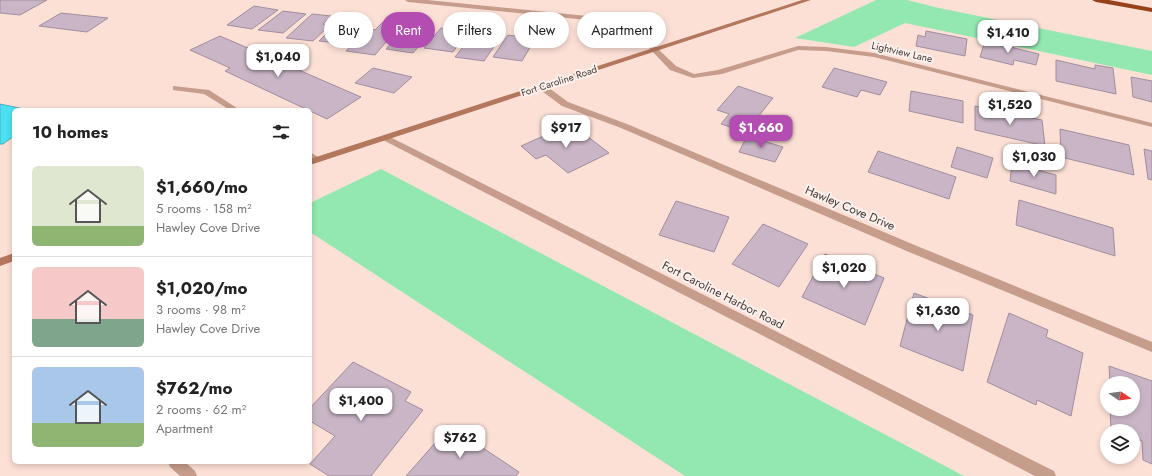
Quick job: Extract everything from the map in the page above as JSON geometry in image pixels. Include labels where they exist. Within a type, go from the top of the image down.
[{"type":"highway","points":[[1096,0],[1152,10]]},
{"type":"street","name":"Lightview Lane","points":[[408,0],[597,19],[619,23],[636,31],[673,68],[693,76],[719,72],[798,48],[826,49],[874,55],[1152,125]]},
{"type":"street","name":"Fort Caroline Road","points":[[312,159],[386,138],[808,0]]},
{"type":"street","name":"Hawley Cove Drive","points":[[542,87],[564,104],[624,126],[913,249],[1152,347]]},
{"type":"street","points":[[176,88],[206,92],[233,108]]},
{"type":"street","name":"Fort Caroline Harbor Road","points":[[386,138],[1048,476]]},
{"type":"street","points":[[0,262],[12,258]]},
{"type":"street","points":[[177,464],[190,476]]},
{"type":"green space","points":[[876,0],[907,0],[939,8],[1152,51],[1152,75],[905,23],[854,47],[795,38]]},
{"type":"green space","points":[[381,169],[964,476],[685,476],[312,233],[312,202]]},
{"type":"water","points":[[0,104],[19,108],[12,108],[12,137],[3,144],[0,144]]},
{"type":"building","points":[[0,0],[47,0],[20,15],[0,13]]},
{"type":"building","points":[[254,6],[278,10],[252,29],[227,25]]},
{"type":"building","points":[[283,11],[306,14],[283,33],[258,30]]},
{"type":"building","points":[[61,13],[108,18],[87,32],[39,26]]},
{"type":"building","points":[[312,14],[324,15],[324,31],[313,41],[286,38]]},
{"type":"building","points":[[381,24],[381,48],[375,55],[346,51],[349,48],[373,48],[373,30],[375,30]]},
{"type":"building","points":[[441,28],[443,28],[443,48],[456,48],[453,52],[424,48],[435,48],[435,35]]},
{"type":"building","points":[[926,31],[967,39],[965,56],[916,46],[918,35],[925,37]]},
{"type":"building","points":[[508,35],[514,36],[514,48],[530,48],[522,61],[493,57],[499,48],[506,48],[506,38]]},
{"type":"building","points":[[220,36],[361,97],[327,119],[312,112],[312,108],[304,108],[225,71],[230,68],[190,50]]},
{"type":"building","points":[[324,36],[324,42],[319,41]]},
{"type":"building","points":[[985,41],[1039,54],[1036,65],[1014,60],[1013,65],[980,57]]},
{"type":"building","points":[[387,48],[417,48],[413,53],[386,49]]},
{"type":"building","points":[[462,48],[493,48],[484,61],[455,57]]},
{"type":"building","points":[[1056,60],[1095,69],[1095,65],[1113,68],[1116,94],[1056,81]]},
{"type":"building","points":[[373,68],[412,77],[394,93],[355,83]]},
{"type":"building","points":[[834,68],[887,82],[880,95],[861,90],[857,97],[822,87]]},
{"type":"building","points":[[1131,77],[1152,81],[1152,102],[1133,97]]},
{"type":"building","points":[[738,86],[773,98],[746,132],[721,124],[729,114],[717,110]]},
{"type":"building","points":[[911,91],[963,101],[963,123],[909,111]]},
{"type":"building","points":[[975,106],[1042,120],[1045,146],[975,130]]},
{"type":"building","points":[[566,126],[582,138],[587,136],[609,153],[568,173],[546,155],[536,159],[521,146]]},
{"type":"building","points":[[1060,129],[1129,145],[1134,175],[1061,157]]},
{"type":"building","points":[[747,136],[783,147],[775,162],[739,152]]},
{"type":"building","points":[[957,147],[993,158],[987,178],[951,167]]},
{"type":"building","points":[[1144,149],[1152,151],[1152,180],[1148,179]]},
{"type":"building","points":[[878,151],[956,177],[949,199],[868,172]]},
{"type":"building","points":[[1012,163],[1056,175],[1056,194],[1010,181]]},
{"type":"building","points":[[1019,200],[1113,228],[1115,256],[1016,225]]},
{"type":"building","points":[[676,201],[729,217],[714,252],[659,235]]},
{"type":"building","points":[[763,224],[808,244],[779,287],[732,264]]},
{"type":"building","points":[[825,254],[884,278],[865,325],[802,297]]},
{"type":"building","points":[[914,293],[973,315],[963,371],[900,346]]},
{"type":"building","points":[[1009,313],[1048,330],[1046,337],[1083,353],[1071,416],[1037,400],[1036,405],[987,382]]},
{"type":"building","points":[[353,362],[411,392],[405,401],[423,410],[371,476],[329,476],[310,464],[312,464],[312,462],[335,436],[312,422],[312,406]]},
{"type":"building","points":[[1109,366],[1138,376],[1110,376]]},
{"type":"building","points":[[1140,377],[1152,381],[1152,464],[1143,460],[1142,441],[1140,440],[1140,424],[1111,424],[1110,416],[1140,416]]},
{"type":"building","points":[[450,426],[519,472],[516,476],[406,476]]}]
